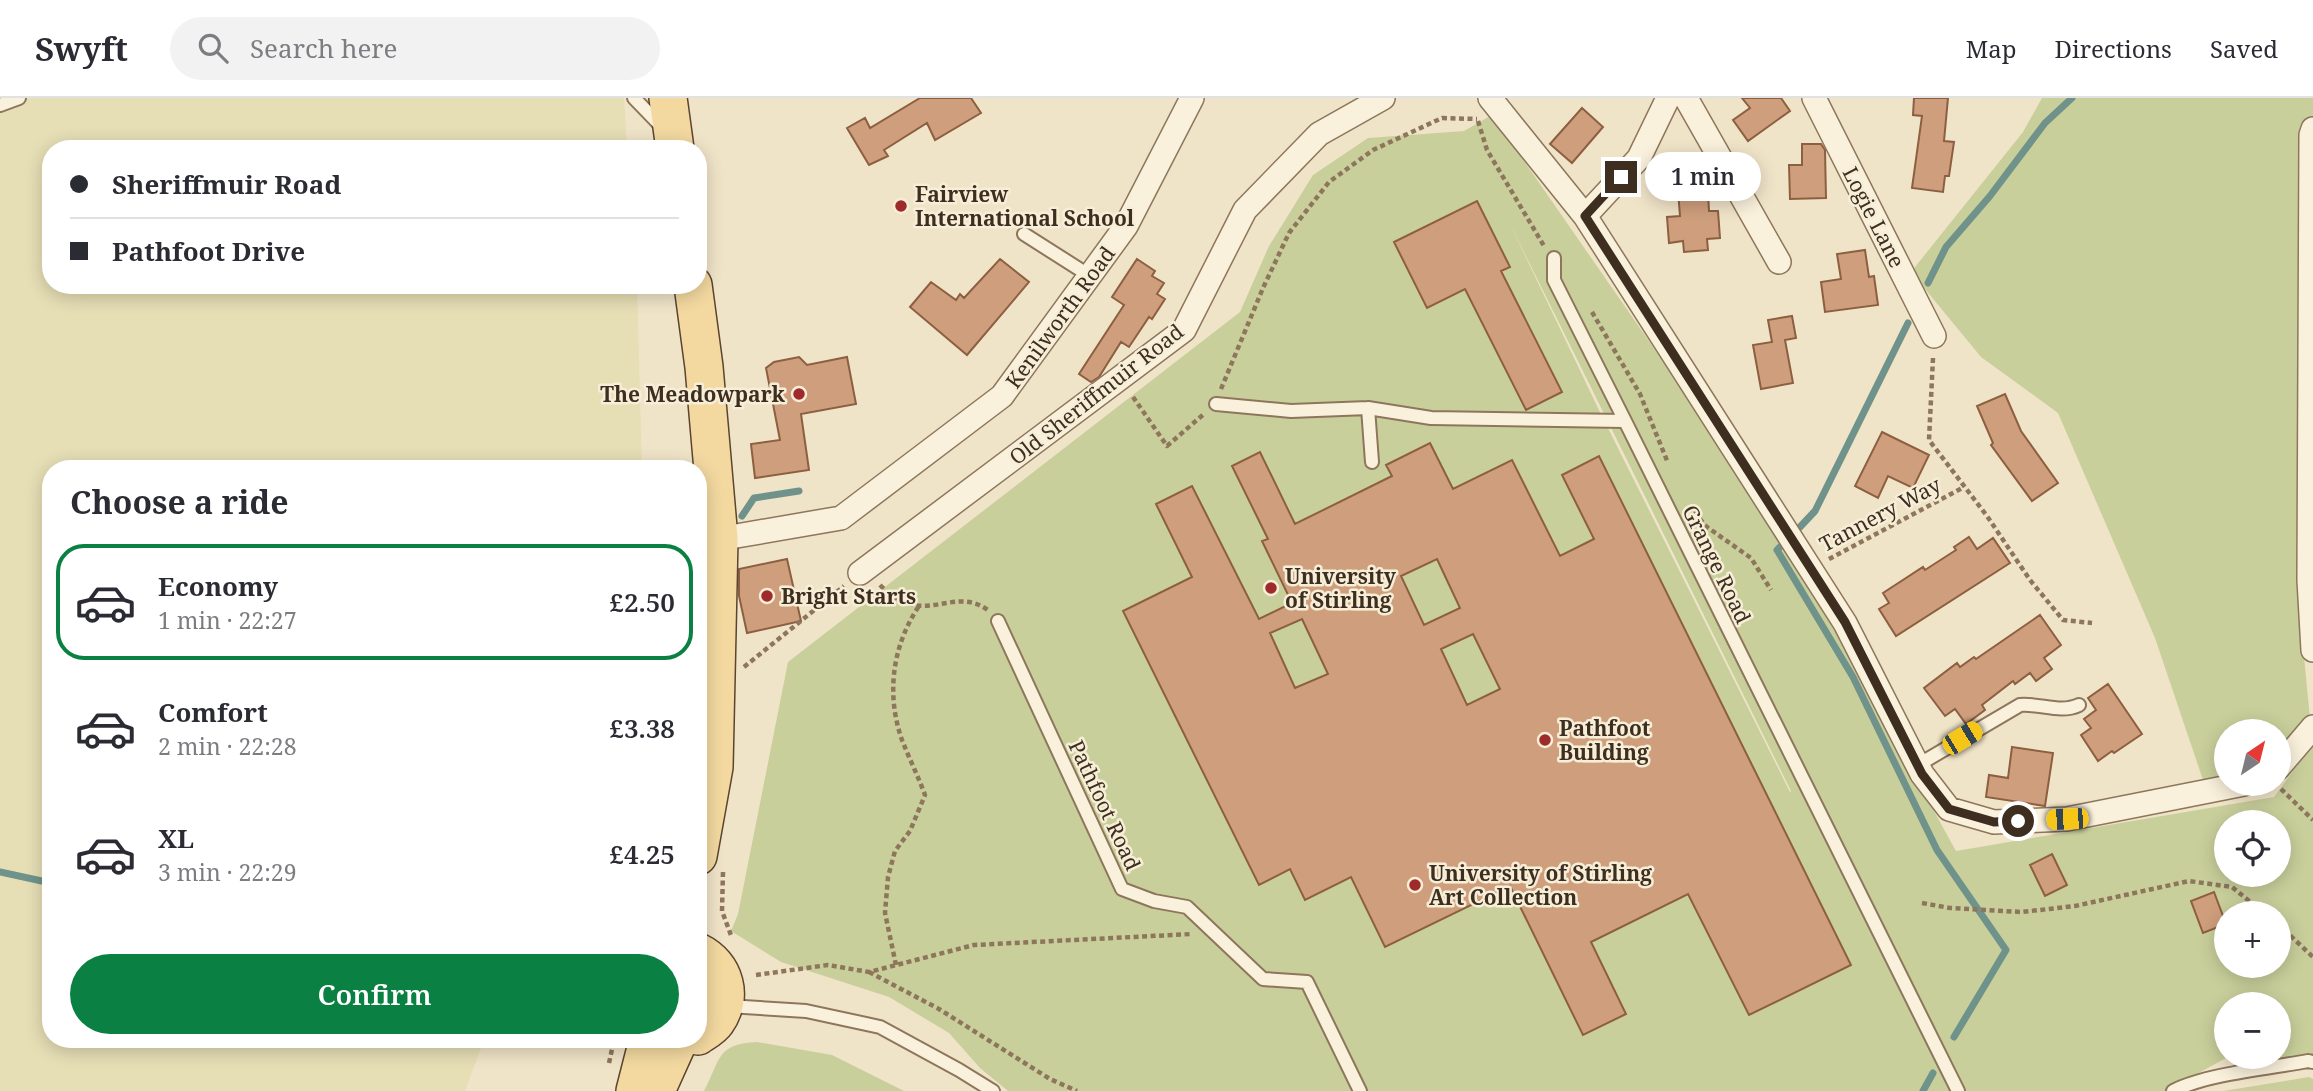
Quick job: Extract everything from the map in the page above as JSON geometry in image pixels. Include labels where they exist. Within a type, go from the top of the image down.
[{"type":"main road","points":[[668,98],[673,140]]},
{"type":"main road","points":[[679,294],[688,460]]},
{"type":"main road","points":[[694,294],[704,367],[707,460]]},
{"type":"main road","points":[[707,471],[717,687],[711,858]]},
{"type":"main road","points":[[707,956],[721,972],[737,1007],[707,1030]]},
{"type":"main road","points":[[635,1091],[646,1048]]},
{"type":"main road","points":[[656,1091],[675,1048]]},
{"type":"street","name":"Kenilworth Road","points":[[709,540],[841,518],[1002,396],[1126,226],[1192,98]]},
{"type":"street","name":"Old Sheriffmuir Road","points":[[870,578],[1184,331],[1245,209],[1319,134],[1383,98]]},
{"type":"street","points":[[1490,98],[1585,216],[1845,622],[1918,765],[1949,809],[1994,822],[2067,819],[2214,790]]},
{"type":"street","points":[[1585,216],[1639,158],[1668,98]]},
{"type":"street","points":[[1686,98],[1779,262]]},
{"type":"street","name":"Logie Lane","points":[[1814,98],[1934,336]]},
{"type":"street","points":[[2313,129],[2309,552],[2313,650]]},
{"type":"street","points":[[2291,753],[2313,727]]},
{"type":"lane","points":[[0,105],[19,98]]},
{"type":"lane","points":[[634,98],[669,140]]},
{"type":"lane","points":[[1024,234],[1090,276]]},
{"type":"lane","name":"Grange Road","points":[[1555,258],[1554,280],[1958,1091]]},
{"type":"lane","points":[[1216,404],[1291,411],[1368,408],[1431,418],[1625,421]]},
{"type":"lane","points":[[1368,408],[1372,462]]},
{"type":"lane","name":"Pathfoot Road","points":[[998,621],[1122,889],[1154,901],[1187,907],[1263,979],[1307,982],[1360,1091]]},
{"type":"lane","points":[[1918,765],[2020,705],[2031,704],[2058,709],[2070,709],[2079,705]]},
{"type":"lane","points":[[737,1007],[806,1011],[880,1027],[993,1091]]},
{"type":"lane","points":[[2173,1091],[2185,1085],[2242,1073],[2313,1062]]},
{"type":"path","points":[[1121,378],[1167,446],[1216,404],[1289,233],[1329,182],[1373,150],[1442,118],[1478,119]]},
{"type":"path","points":[[1934,336],[1929,440],[2030,580],[2063,620],[2092,624]]},
{"type":"path","name":"Tannery Way","points":[[1811,569],[1964,487]]},
{"type":"path","points":[[717,687],[870,578],[891,596],[908,605],[928,607],[962,601],[980,605],[988,611]]},
{"type":"path","points":[[896,965],[885,913],[888,877],[895,850],[910,831],[925,795],[901,738],[892,690],[897,648],[919,606]]},
{"type":"path","points":[[2289,796],[2313,820]]},
{"type":"path","points":[[711,858],[722,911],[733,941]]},
{"type":"path","points":[[1922,903],[2022,912],[2076,905],[2189,880],[2232,887],[2249,901]]},
{"type":"path","points":[[869,972],[974,945],[1212,933]]},
{"type":"path","points":[[2291,936],[2313,957]]},
{"type":"path","points":[[756,975],[828,965],[869,972],[939,1009],[1050,1079],[1077,1091]]},
{"type":"path","points":[[750,967],[756,975]]},
{"type":"path","points":[[737,1007],[756,975]]},
{"type":"shaded area","points":[[0,98],[624,98],[626,140],[42,140],[42,294],[637,294],[642,460],[42,460],[42,1048],[481,1048],[465,1091],[0,1091]]},
{"type":"green space","points":[[2042,98],[2313,98],[2313,135],[2298,137],[2297,583],[2310,719],[2291,739],[2291,719],[2214,719],[2214,780],[2204,783],[2155,638],[2058,413],[1981,357],[1911,272],[2023,132]]},
{"type":"green space","name":"University of Stirling","points":[[1492,115],[1776,524],[1956,851],[2275,796],[2291,796],[2291,774],[2313,744],[2313,1059],[2291,1059],[2291,992],[2214,992],[2214,1065],[2166,1091],[1008,1091],[980,1068],[949,1033],[889,997],[781,962],[731,931],[738,914],[788,662],[1240,312],[1269,246],[1313,175],[1368,138],[1464,131]],"holes":[[[1509,222],[1791,791],[1790,792],[1598,408]]]},
{"type":"green space","points":[[757,1042],[832,1055],[904,1091],[704,1091],[717,1062],[727,1050],[744,1043]]},
{"type":"green space","points":[[2309,1077],[2313,1079],[2313,1091],[2223,1091]]},
{"type":"building","points":[[920,98],[971,98],[981,113],[935,140],[927,123],[884,150],[888,156],[869,165],[847,128],[865,118],[870,128]]},
{"type":"building","points":[[1742,98],[1781,98],[1790,111],[1748,141],[1733,120],[1750,108]]},
{"type":"building","points":[[1914,98],[1948,98],[1944,141],[1954,142],[1949,176],[1945,176],[1943,192],[1912,188],[1922,116],[1913,115]]},
{"type":"building","points":[[1582,108],[1603,127],[1572,163],[1550,144]]},
{"type":"building","points":[[1802,144],[1821,144],[1825,150],[1826,198],[1790,199],[1789,165],[1802,165]]},
{"type":"building","points":[[1707,174],[1709,211],[1718,211],[1720,238],[1707,239],[1708,250],[1684,252],[1683,241],[1669,243],[1667,217],[1680,216],[1677,177]]},
{"type":"building","points":[[1477,201],[1510,267],[1501,271],[1562,392],[1526,410],[1465,289],[1427,308],[1394,242]]},
{"type":"building","points":[[1865,250],[1869,277],[1874,276],[1878,305],[1825,312],[1821,282],[1841,279],[1837,254]]},
{"type":"building","points":[[1000,259],[1029,282],[967,355],[910,307],[931,282],[956,300],[960,294],[964,298]]},
{"type":"building","points":[[1137,259],[1155,271],[1152,276],[1164,283],[1157,294],[1165,299],[1129,347],[1121,342],[1099,377],[1091,382],[1079,374],[1124,305],[1112,297]]},
{"type":"building","points":[[1792,316],[1796,338],[1785,340],[1793,383],[1761,389],[1753,345],[1772,342],[1768,320]]},
{"type":"building","points":[[799,357],[807,365],[847,357],[856,404],[801,414],[809,470],[755,478],[751,444],[780,440],[766,368],[774,362]]},
{"type":"building","points":[[2005,394],[2021,431],[2058,483],[2032,501],[1991,445],[1993,443],[1977,406]]},
{"type":"building","points":[[1882,432],[1929,455],[1913,488],[1888,476],[1878,498],[1855,486]]},
{"type":"building","name":"Pathfoot Building","points":[[1430,443],[1453,489],[1512,460],[1560,556],[1594,539],[1562,475],[1599,456],[1851,965],[1749,1015],[1688,894],[1591,942],[1626,1014],[1583,1035],[1510,886],[1385,947],[1351,877],[1305,900],[1290,869],[1259,885],[1123,611],[1192,577],[1156,504],[1192,486],[1259,619],[1292,603],[1262,541],[1268,539],[1232,466],[1260,452],[1295,524],[1392,476],[1386,465]],"holes":[[[1437,559],[1460,608],[1424,625],[1401,576]],[[1302,619],[1328,674],[1295,688],[1270,633]],[[1473,634],[1500,689],[1467,705],[1441,649]]]},
{"type":"building","points":[[1969,537],[1977,549],[1993,538],[2010,563],[1896,636],[1879,609],[1889,603],[1883,593],[1923,567],[1925,570],[1956,550],[1954,547]]},
{"type":"building","name":"Bright Starts","points":[[787,559],[801,621],[747,633],[739,596],[739,569]]},
{"type":"building","points":[[2040,615],[2061,645],[2044,658],[2052,669],[2036,681],[2030,673],[2015,684],[2013,681],[1982,705],[1985,710],[1966,724],[1955,709],[1945,716],[1924,688],[1957,663],[1960,667],[1974,657],[1976,659]]},
{"type":"building","points":[[2108,684],[2142,734],[2098,761],[2081,735],[2091,728],[2084,719],[2096,710],[2088,698]]},
{"type":"building","points":[[2012,747],[2053,753],[2045,806],[1986,797],[1989,775],[2008,778]]},
{"type":"building","points":[[2052,854],[2067,885],[2045,896],[2030,865]]},
{"type":"building","points":[[2214,892],[2217,901],[2214,901],[2214,929],[2203,933],[2191,901]]},
{"type":"waterway","points":[[1928,283],[1946,247],[1990,196],[2045,123],[2072,98]]},
{"type":"waterway","points":[[1800,527],[1815,511],[1908,323]]},
{"type":"waterway","points":[[742,516],[754,498],[799,491]]},
{"type":"waterway","points":[[1780,547],[1777,550],[1853,677],[1937,850],[2006,950],[1954,1037]]},
{"type":"waterway","points":[[0,872],[42,881]]},
{"type":"waterway","points":[[1923,1091],[1933,1073]]},
{"type":"place","name":"Fairview International School","points":[[901,206]]},
{"type":"place","name":"The Meadowpark","points":[[799,394]]},
{"type":"place","name":"University of Stirling","points":[[1271,588]]},
{"type":"place","name":"Bright Starts","points":[[767,596]]},
{"type":"place","name":"Pathfoot Building","points":[[1545,740]]},
{"type":"place","name":"University of Stirling Art Collection","points":[[1415,885]]},
{"type":"route","points":[[1621,177],[1585,216],[1845,622],[1922,774],[1949,809],[1994,822],[2018,821]]}]
